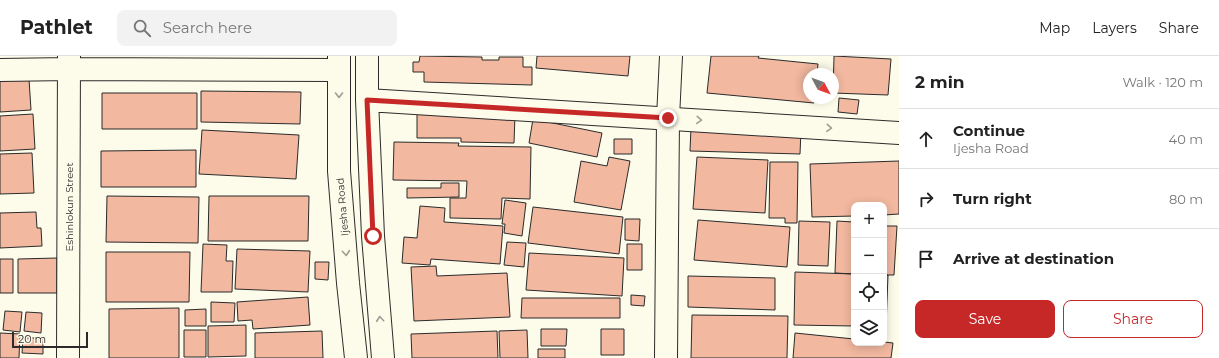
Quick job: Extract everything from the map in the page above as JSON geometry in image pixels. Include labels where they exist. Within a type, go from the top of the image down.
[{"type":"main road","points":[[366,56],[373,236],[383,358]]},
{"type":"main road","points":[[666,358],[668,118],[671,56]]},
{"type":"main road","points":[[0,70],[69,62],[339,63]]},
{"type":"main road","name":"Eshinlokun Street","points":[[68,358],[69,62]]},
{"type":"main road","name":"Ijesha Road","points":[[339,63],[339,171],[356,358]]},
{"type":"main road","points":[[367,100],[899,133]]},
{"type":"building","points":[[420,56],[482,57],[482,60],[499,60],[499,57],[523,57],[523,67],[532,67],[532,85],[424,82],[424,72],[413,72],[413,62],[419,62]]},
{"type":"building","points":[[537,56],[630,56],[628,76],[536,68]]},
{"type":"building","points":[[711,56],[759,56],[758,58],[818,64],[818,68],[803,68],[803,102],[707,93]]},
{"type":"building","points":[[834,56],[891,59],[888,95],[839,93],[839,68],[834,68]]},
{"type":"building","points":[[29,79],[31,110],[0,112],[0,81]]},
{"type":"building","points":[[201,91],[301,92],[300,124],[201,122]]},
{"type":"building","points":[[102,93],[197,93],[197,129],[102,129]]},
{"type":"building","points":[[839,98],[859,100],[857,114],[838,112]]},
{"type":"building","points":[[33,114],[35,149],[0,151],[0,116]]},
{"type":"building","points":[[417,114],[515,115],[514,143],[461,142],[461,138],[417,138]]},
{"type":"building","points":[[533,119],[602,133],[597,157],[529,143]]},
{"type":"building","points":[[691,127],[801,130],[800,154],[690,151]]},
{"type":"building","points":[[202,130],[299,135],[296,179],[199,174]]},
{"type":"building","points":[[614,139],[632,139],[632,154],[614,154]]},
{"type":"building","points":[[394,142],[459,143],[458,146],[531,147],[530,199],[502,198],[501,219],[450,218],[450,198],[466,198],[467,181],[393,180]]},
{"type":"building","points":[[196,150],[196,187],[101,187],[101,151]]},
{"type":"building","points":[[32,153],[34,193],[0,194],[0,154]]},
{"type":"building","points":[[609,157],[630,161],[621,210],[574,202],[581,161],[607,166]]},
{"type":"building","points":[[697,157],[768,160],[765,213],[693,209]]},
{"type":"building","points":[[899,161],[899,214],[887,215],[887,202],[851,202],[851,216],[812,217],[810,164]]},
{"type":"building","points":[[770,162],[798,162],[797,223],[785,223],[785,218],[769,218]]},
{"type":"building","points":[[441,183],[459,183],[459,197],[407,198],[407,188],[441,188]]},
{"type":"building","points":[[107,196],[199,197],[198,243],[106,242]]},
{"type":"building","points":[[209,196],[309,196],[308,241],[208,241]]},
{"type":"building","points":[[505,200],[526,203],[522,236],[504,233],[505,224],[502,224]]},
{"type":"building","points":[[420,206],[445,208],[444,222],[503,226],[500,264],[431,259],[430,265],[402,263],[404,237],[417,238]]},
{"type":"building","points":[[533,207],[623,217],[619,254],[528,243]]},
{"type":"building","points":[[36,212],[37,228],[41,228],[42,246],[0,248],[0,213]]},
{"type":"building","points":[[625,219],[640,219],[639,241],[625,240]]},
{"type":"building","points":[[698,220],[790,227],[787,267],[694,260]]},
{"type":"building","points":[[799,221],[830,222],[828,266],[798,265]]},
{"type":"building","points":[[837,221],[851,222],[851,274],[835,273]]},
{"type":"building","points":[[887,226],[897,226],[894,275],[887,275]]},
{"type":"building","points":[[507,242],[526,243],[524,267],[504,265]]},
{"type":"building","points":[[203,244],[227,245],[226,261],[233,261],[232,292],[201,292]]},
{"type":"building","points":[[627,244],[642,244],[642,270],[627,270]]},
{"type":"building","points":[[237,249],[310,251],[308,292],[235,289]]},
{"type":"building","points":[[106,252],[190,252],[189,302],[106,302]]},
{"type":"building","points":[[529,253],[624,258],[622,296],[526,290]]},
{"type":"building","points":[[57,258],[57,293],[18,293],[18,259]]},
{"type":"building","points":[[0,259],[13,259],[13,293],[0,293]]},
{"type":"building","points":[[315,262],[329,262],[328,280],[315,279]]},
{"type":"building","points":[[436,266],[437,276],[507,273],[510,317],[414,321],[411,267]]},
{"type":"building","points":[[795,272],[851,274],[851,326],[794,325]]},
{"type":"building","points":[[887,275],[888,275],[887,301]]},
{"type":"building","points":[[688,276],[775,278],[775,310],[688,307]]},
{"type":"building","points":[[631,295],[645,296],[644,306],[631,305]]},
{"type":"building","points":[[308,297],[310,325],[253,329],[252,320],[238,321],[237,302]]},
{"type":"building","points":[[522,298],[620,298],[620,318],[521,318]]},
{"type":"building","points":[[211,302],[235,303],[234,322],[211,322]]},
{"type":"building","points":[[179,308],[179,358],[109,358],[109,309]]},
{"type":"building","points":[[206,309],[206,326],[185,326],[185,310]]},
{"type":"building","points":[[5,311],[22,312],[20,332],[3,330]]},
{"type":"building","points":[[26,312],[42,313],[41,333],[24,331]]},
{"type":"building","points":[[692,315],[788,316],[787,358],[691,358]]},
{"type":"building","points":[[246,325],[246,356],[208,357],[208,326]]},
{"type":"building","points":[[541,329],[567,329],[566,346],[541,346]]},
{"type":"building","points":[[601,329],[624,329],[624,355],[601,355]]},
{"type":"building","points":[[184,330],[206,330],[206,357],[184,357]]},
{"type":"building","points":[[527,330],[528,358],[500,358],[499,331]]},
{"type":"building","points":[[322,331],[323,358],[255,358],[255,333]]},
{"type":"building","points":[[497,331],[498,358],[412,358],[411,334]]},
{"type":"building","points":[[0,333],[20,334],[19,358],[0,358]]},
{"type":"building","points":[[795,333],[851,339],[851,346],[887,346],[887,342],[893,343],[891,358],[793,358]]},
{"type":"building","points":[[23,338],[43,338],[43,354],[22,353]]},
{"type":"building","points":[[538,349],[565,349],[565,358],[538,358]]},
{"type":"route","points":[[373,236],[367,100],[668,118]]}]
